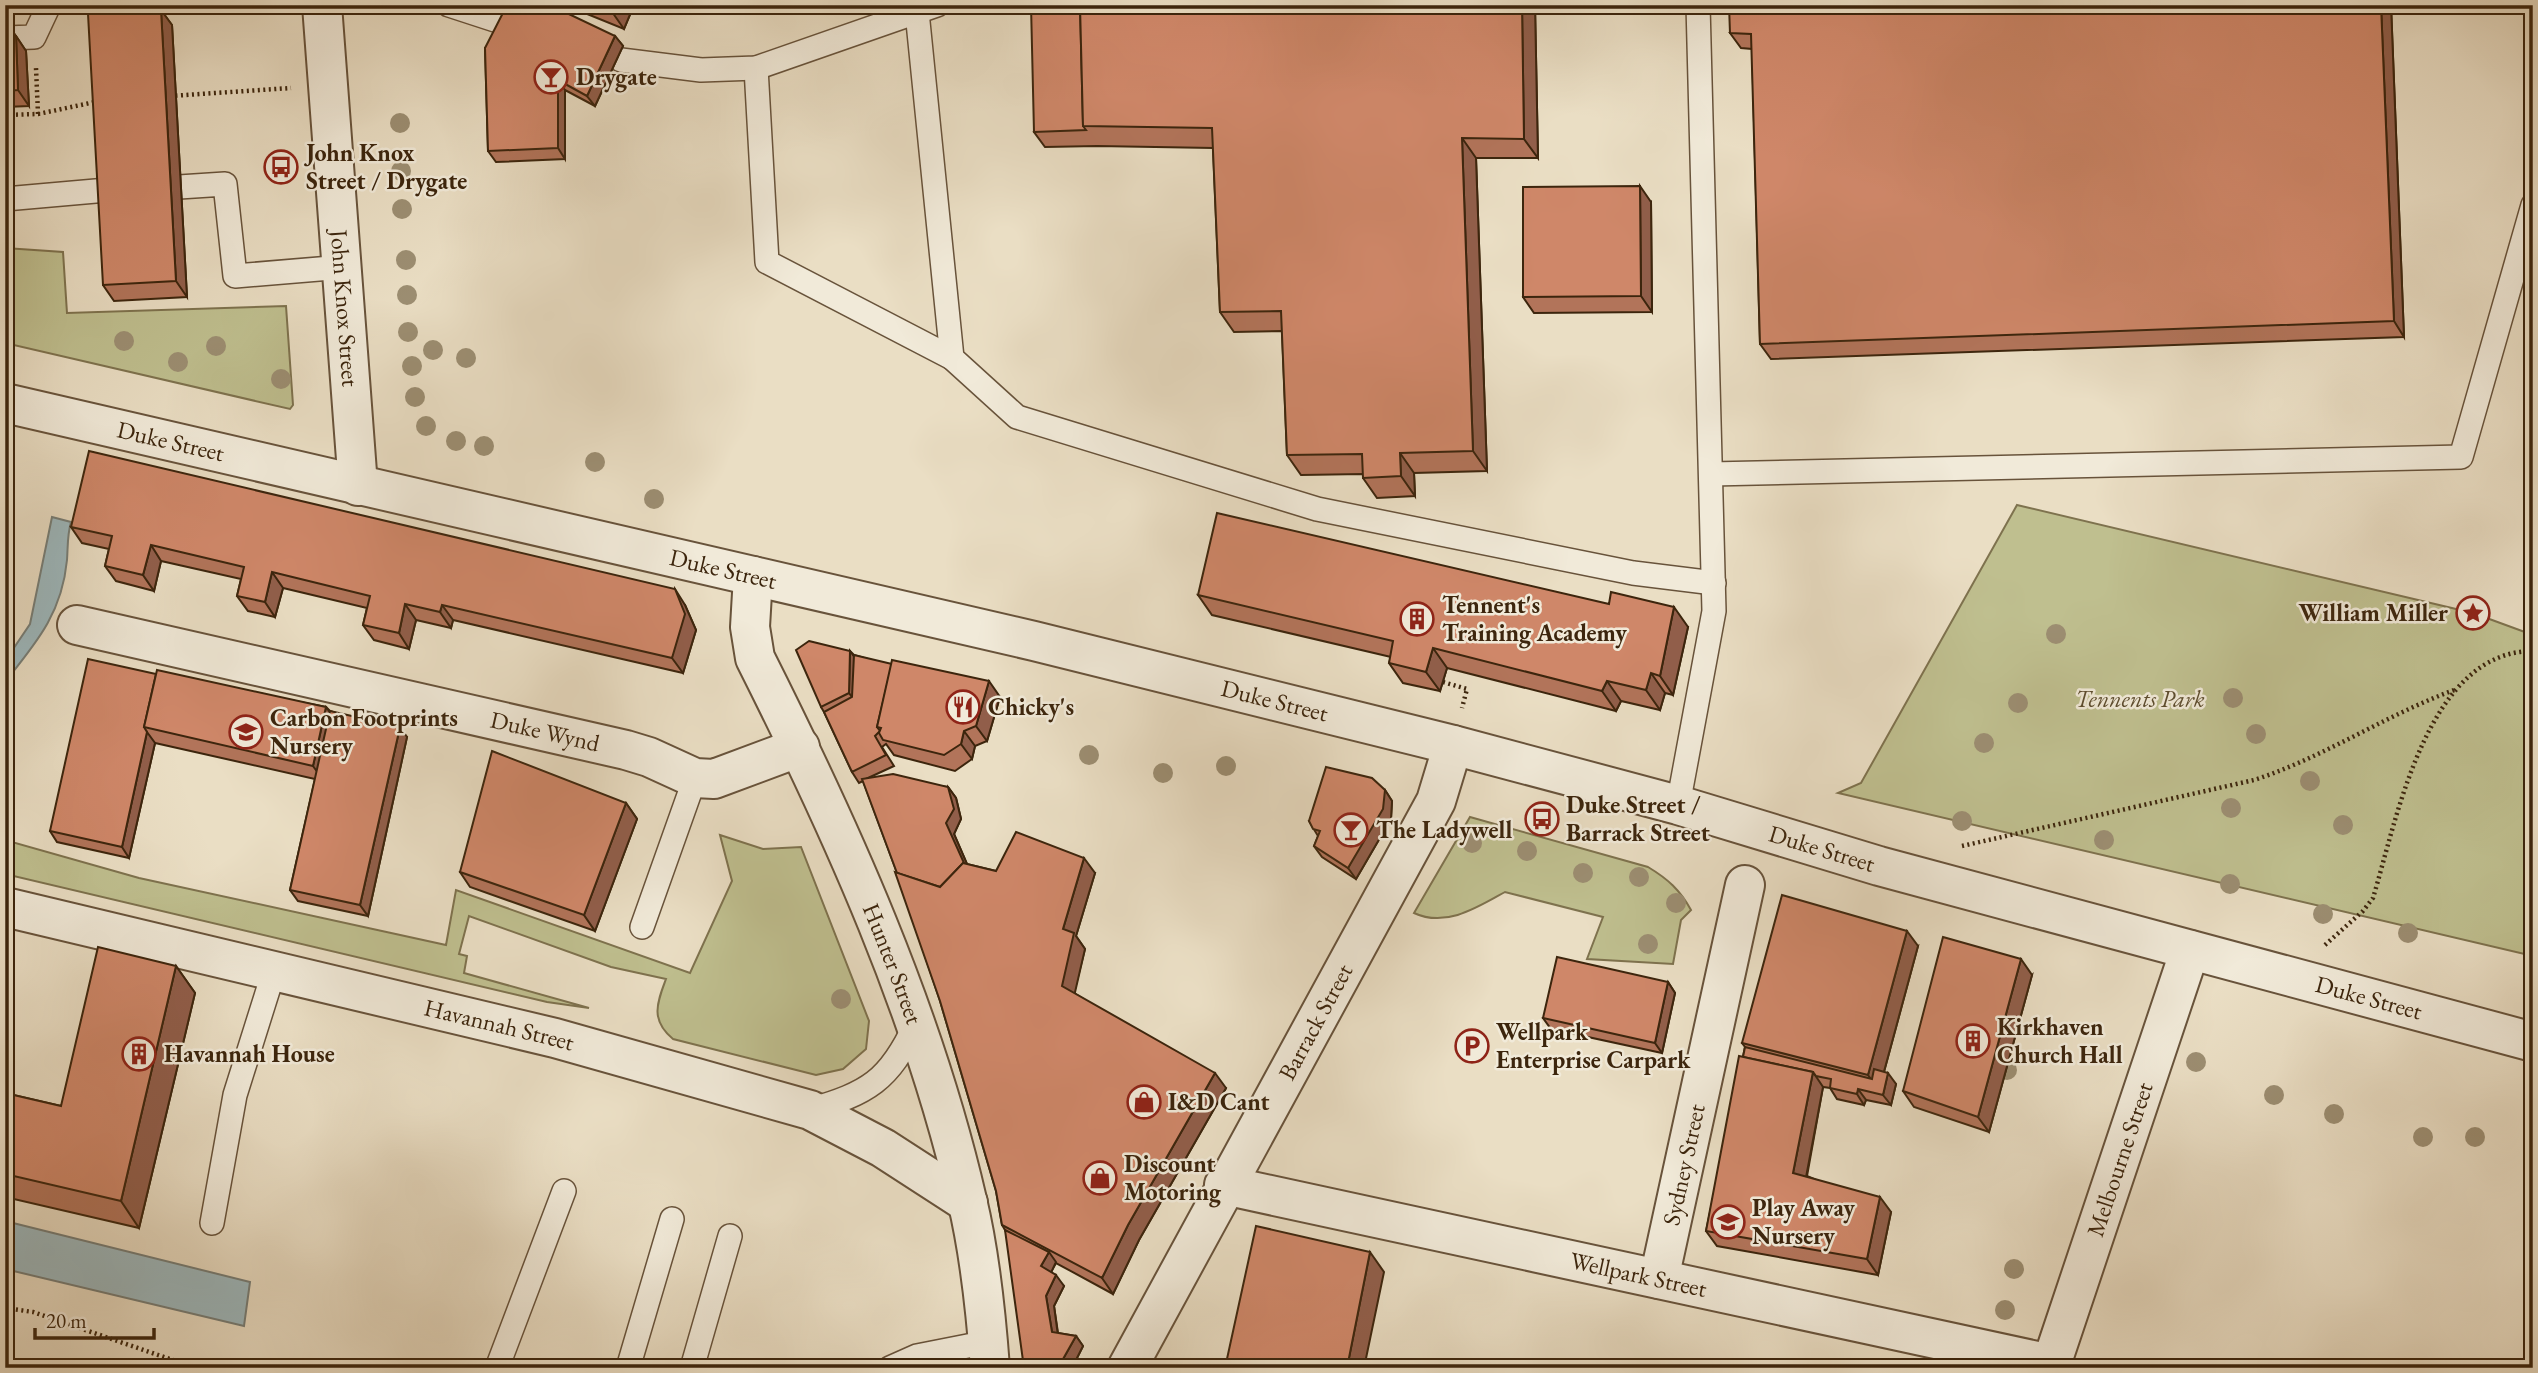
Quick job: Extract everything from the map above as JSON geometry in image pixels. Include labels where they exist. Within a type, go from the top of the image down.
[{"type":"street","name":"John Knox Street","points":[[322,5],[358,486]]},
{"type":"street","name":"Duke Street","points":[[5,403],[1034,641],[1453,745],[1678,805],[1879,866],[2287,978],[2533,1042]]},
{"type":"street","name":"Hunter Street","points":[[753,576],[750,627],[755,658],[800,747],[851,860],[935,1082],[968,1203],[989,1355]]},
{"type":"street","name":"Duke Wynd","points":[[77,625],[626,750],[649,757],[695,778]]},
{"type":"street","name":"Barrack Street","points":[[1127,1368],[1224,1185],[1436,801],[1453,745]]},
{"type":"street","points":[[695,778],[713,779],[800,747]]},
{"type":"street","name":"Sydney Street","points":[[1659,1279],[1745,885]]},
{"type":"street","name":"Havannah Street","points":[[5,907],[555,1038],[810,1110],[883,1148],[968,1203]]},
{"type":"street","name":"Melbourne Street","points":[[2051,1366],[2190,950]]},
{"type":"street","name":"Wellpark Street","points":[[1224,1185],[2051,1366]]},
{"type":"lane","points":[[5,38],[34,37],[49,5]]},
{"type":"lane","points":[[449,5],[495,20]]},
{"type":"lane","points":[[1678,805],[1714,611],[1698,5]]},
{"type":"lane","points":[[621,60],[701,70],[755,68],[927,8],[952,358]]},
{"type":"lane","points":[[755,68],[767,262],[952,358],[1017,416],[1317,509],[1633,573],[1714,583]]},
{"type":"lane","points":[[179,187],[225,184],[235,276],[343,267]]},
{"type":"lane","points":[[5,199],[107,190]]},
{"type":"lane","points":[[1711,474],[2461,457],[2533,205]]},
{"type":"lane","points":[[642,927],[695,778]]},
{"type":"lane","points":[[212,1223],[235,1096],[274,971]]},
{"type":"lane","points":[[810,1110],[853,1097],[873,1086],[887,1074],[901,1055],[915,1025]]},
{"type":"lane","points":[[498,1368],[564,1191]]},
{"type":"lane","points":[[628,1368],[672,1219]]},
{"type":"lane","points":[[692,1368],[730,1236]]},
{"type":"lane","points":[[890,1368],[917,1356],[989,1355]]},
{"type":"path","points":[[34,37],[38,114]]},
{"type":"path","points":[[164,97],[329,85]]},
{"type":"path","points":[[5,115],[38,114],[96,102]]},
{"type":"path","points":[[2287,978],[2363,911],[2373,898],[2424,738],[2457,689],[2494,657],[2512,651],[2533,651]]},
{"type":"path","points":[[1443,682],[1467,689]]},
{"type":"path","points":[[1955,848],[2264,777],[2296,765],[2426,700],[2457,689]]},
{"type":"path","points":[[5,1308],[33,1312],[196,1368]]},
{"type":"green space","points":[[5,248],[63,252],[67,313],[286,306],[293,405],[290,409],[5,343]]},
{"type":"green space","name":"Tennents Park","points":[[2017,505],[2473,613],[2533,635],[2533,956],[1838,793],[1861,783]]},
{"type":"green space","points":[[1470,817],[1648,867],[1662,876],[1678,891],[1691,910],[1681,920],[1673,964],[1587,959],[1603,917],[1505,892],[1473,909],[1450,917],[1426,917],[1414,913]]},
{"type":"green space","points":[[720,835],[763,849],[801,847],[869,1021],[866,1049],[843,1069],[816,1075],[673,1039],[661,1025],[657,1011],[666,979],[611,967],[469,916],[459,954],[467,956],[464,973],[589,1008],[547,1002],[5,874],[5,840],[139,878],[446,945],[456,890],[690,973],[732,881]]},
{"type":"water","points":[[52,517],[71,522],[60,596],[46,626],[5,682],[5,661],[30,624]]},
{"type":"water","points":[[5,1221],[250,1282],[244,1326],[5,1269]]},
{"type":"building","name":"Drygate","points":[[507,5],[550,5],[615,36],[587,96],[558,80],[558,148],[488,151],[485,48]]},
{"type":"building","points":[[1031,5],[1080,5],[1083,126],[1086,130],[1034,132]]},
{"type":"building","points":[[1080,5],[1522,5],[1524,139],[1462,138],[1473,451],[1400,453],[1401,476],[1363,478],[1362,454],[1287,455],[1281,311],[1220,312],[1212,128],[1083,126]]},
{"type":"building","points":[[1729,5],[2381,5],[2394,321],[1760,344],[1751,34],[1730,33]]},
{"type":"building","points":[[161,10],[176,281],[103,285],[88,14]]},
{"type":"building","points":[[5,36],[16,36],[18,90],[5,91]]},
{"type":"building","points":[[1640,186],[1641,296],[1523,297],[1523,187]]},
{"type":"building","points":[[89,451],[675,589],[685,614],[672,658],[442,605],[440,612],[405,604],[399,633],[363,625],[370,596],[272,572],[265,602],[237,596],[244,567],[151,545],[143,575],[105,566],[112,536],[71,527]]},
{"type":"building","name":"Tennent's Training Academy","points":[[1217,513],[1609,604],[1611,592],[1674,607],[1660,676],[1651,673],[1646,690],[1607,681],[1602,691],[1433,648],[1426,672],[1389,663],[1393,641],[1198,595]]},
{"type":"building","points":[[809,641],[850,651],[849,693],[821,707],[796,650]]},
{"type":"building","points":[[854,655],[892,664],[877,727],[880,731],[875,736],[886,755],[852,772],[824,712],[852,697]]},
{"type":"building","points":[[88,659],[156,674],[144,727],[147,732],[122,847],[50,831]]},
{"type":"building","points":[[892,660],[989,681],[976,726],[964,731],[961,744],[944,755],[883,740],[879,733],[881,728],[877,727]]},
{"type":"building","name":"Carbon Footprints Nursery","points":[[157,670],[326,707],[313,766],[144,727]]},
{"type":"building","points":[[330,711],[400,727],[360,905],[290,890]]},
{"type":"building","points":[[492,751],[626,803],[584,915],[460,872]]},
{"type":"building","name":"The Ladywell","points":[[1326,767],[1372,778],[1385,790],[1383,809],[1348,868],[1314,846],[1320,831],[1313,829],[1309,821]]},
{"type":"building","points":[[893,774],[948,787],[954,809],[946,823],[964,863],[940,887],[897,873],[862,779]]},
{"type":"building","points":[[1016,832],[1084,858],[1063,929],[1074,933],[1062,986],[1215,1073],[1128,1225],[1102,1278],[1002,1225],[996,1191],[940,1001],[895,872],[940,887],[963,863],[996,871]]},
{"type":"building","points":[[1782,895],[1907,931],[1868,1075],[1742,1043]]},
{"type":"building","name":"Kirkhaven Church Hall","points":[[1943,937],[2021,959],[1978,1117],[1903,1091]]},
{"type":"building","name":"Havannah House","points":[[98,947],[176,966],[121,1201],[5,1174],[5,1093],[61,1106]]},
{"type":"building","points":[[1557,957],[1668,982],[1655,1043],[1543,1018]]},
{"type":"building","points":[[1745,1047],[1872,1079],[1874,1069],[1888,1073],[1883,1095],[1858,1089],[1857,1094],[1830,1088],[1831,1079],[1816,1076],[1813,1072],[1743,1057]]},
{"type":"building","points":[[1739,1056],[1813,1072],[1793,1173],[1880,1197],[1867,1259],[1706,1231]]},
{"type":"building","points":[[1256,1226],[1370,1252],[1347,1368],[1225,1368]]},
{"type":"building","points":[[1005,1230],[1049,1252],[1041,1266],[1056,1275],[1046,1296],[1052,1332],[1076,1336],[1058,1368],[1024,1368]]},
{"type":"place","name":"Drygate","points":[[551,77]]},
{"type":"place","name":"John Knox Street / Drygate","points":[[281,167]]},
{"type":"place","name":"William Miller","points":[[2473,613]]},
{"type":"place","name":"Tennent's Training Academy","points":[[1417,619]]},
{"type":"place","name":"Chicky's","points":[[963,707]]},
{"type":"place","name":"Carbon Footprints Nursery","points":[[246,732]]},
{"type":"place","name":"Duke Street / Barrack Street","points":[[1542,819]]},
{"type":"place","name":"The Ladywell","points":[[1351,830]]},
{"type":"place","name":"Kirkhaven Church Hall","points":[[1973,1041]]},
{"type":"place","name":"Wellpark Enterprise Carpark","points":[[1472,1046]]},
{"type":"place","name":"Havannah House","points":[[139,1054]]},
{"type":"place","name":"I&D Cant","points":[[1144,1102]]},
{"type":"place","name":"Discount Motoring","points":[[1100,1178]]},
{"type":"place","name":"Play Away Nursery","points":[[1728,1222]]}]
